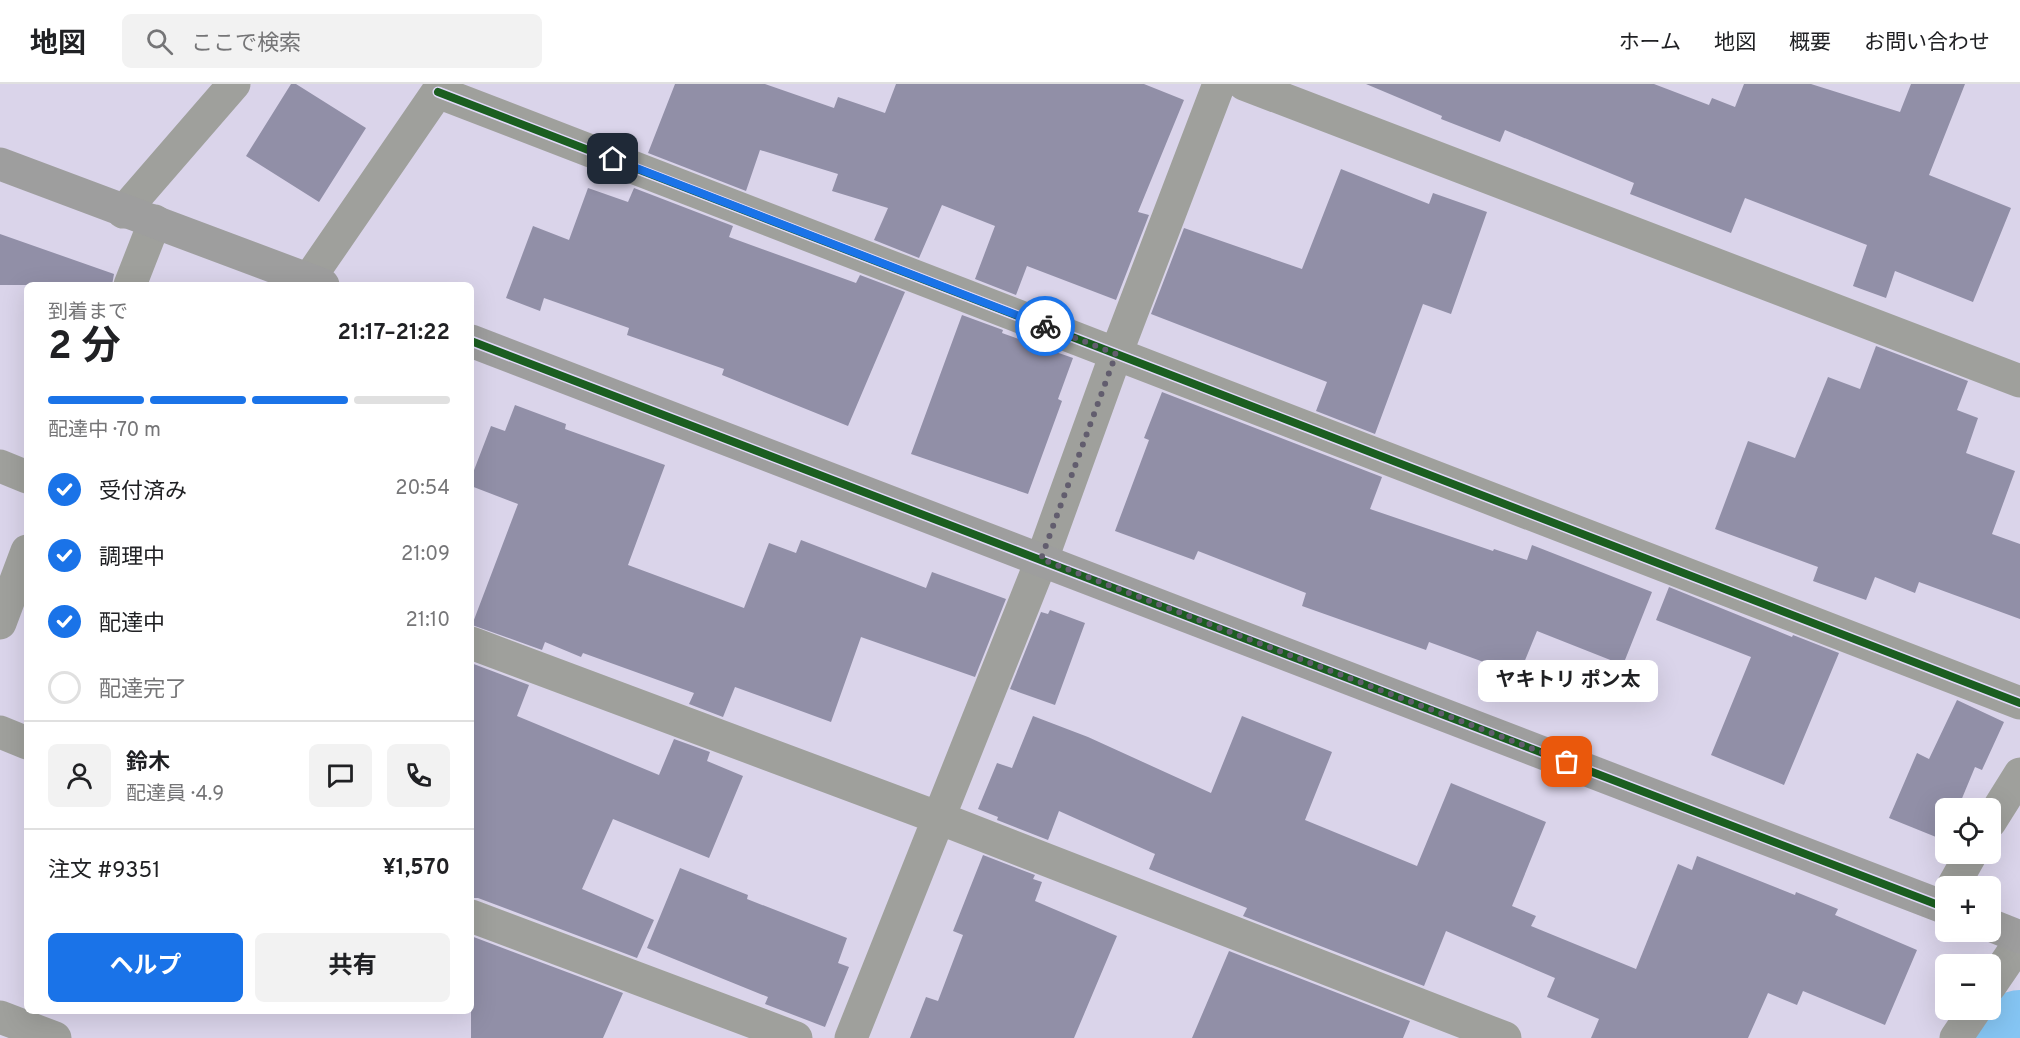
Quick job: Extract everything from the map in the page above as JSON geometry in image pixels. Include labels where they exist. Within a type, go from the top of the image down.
[{"type":"street","points":[[123,212],[234,84]]},
{"type":"street","points":[[851,1038],[1041,559],[1219,84]]},
{"type":"street","points":[[1244,84],[2020,381]]},
{"type":"street","points":[[0,164],[123,212],[155,221],[316,282],[441,88],[1116,354],[2020,703]]},
{"type":"street","points":[[131,282],[155,221]]},
{"type":"street","points":[[474,343],[1935,895]]},
{"type":"street","points":[[0,466],[24,476]]},
{"type":"street","points":[[0,623],[24,559]]},
{"type":"street","points":[[474,644],[939,819],[1505,1038]]},
{"type":"street","points":[[0,732],[24,742]]},
{"type":"street","points":[[2001,804],[2020,774]]},
{"type":"street","points":[[474,917],[796,1038]]},
{"type":"street","points":[[2001,929],[2020,936]]},
{"type":"street","points":[[2001,970],[2020,942]]},
{"type":"street","points":[[0,1017],[56,1038]]},
{"type":"street","points":[[1956,1038],[1968,1020]]},
{"type":"building","points":[[291,84],[296,84],[366,128],[319,202],[246,156]]},
{"type":"building","points":[[675,84],[765,84],[834,108],[838,97],[885,113],[896,84],[1144,84],[1184,100],[1138,212],[1149,215],[1116,300],[1027,266],[1016,295],[975,279],[995,226],[942,205],[919,258],[874,240],[888,208],[832,191],[838,174],[760,150],[746,191],[648,153]]},
{"type":"building","points":[[1366,84],[1654,84],[1709,105],[1712,98],[1735,107],[1744,84],[1811,84],[1900,112],[1911,84],[1965,84],[1929,175],[2011,208],[1973,302],[1895,271],[1886,298],[1853,286],[1867,245],[1745,198],[1731,233],[1630,194],[1634,183],[1505,130],[1500,142],[1441,119],[1442,116]]},
{"type":"building","points":[[1341,169],[1429,204],[1433,193],[1487,212],[1451,314],[1423,304],[1375,434],[1316,411],[1327,382],[1151,314],[1184,228],[1302,269]]},
{"type":"building","points":[[588,188],[628,202],[634,188],[733,226],[729,237],[856,283],[860,275],[905,292],[848,426],[722,375],[724,369],[627,335],[629,328],[544,298],[540,311],[506,298],[533,226],[569,240]]},
{"type":"building","points":[[0,234],[114,274],[113,282],[24,282],[24,285],[0,285]]},
{"type":"building","points":[[962,315],[1003,330],[1002,333],[1073,358],[1058,399],[1062,401],[1028,494],[911,454]]},
{"type":"building","points":[[1876,346],[1968,381],[1957,410],[1978,418],[1966,453],[2015,471],[1992,534],[2020,544],[2020,619],[1919,582],[1915,593],[1875,577],[1866,600],[1813,581],[1818,567],[1715,529],[1748,441],[1795,458],[1828,377],[1860,389]]},
{"type":"building","points":[[1162,392],[1382,477],[1370,509],[1493,551],[1494,549],[1527,560],[1532,545],[1652,592],[1623,665],[1537,631],[1519,675],[1429,642],[1426,650],[1302,606],[1306,593],[1198,551],[1194,560],[1115,531],[1149,440],[1144,438]]},
{"type":"building","points":[[515,405],[566,424],[565,429],[665,465],[628,565],[744,608],[769,543],[796,553],[801,540],[926,588],[932,572],[1006,599],[975,677],[861,637],[831,722],[735,687],[723,717],[689,704],[694,693],[583,653],[581,657],[545,642],[542,650],[474,626],[474,620],[518,504],[474,487],[474,470],[491,426],[505,431]]},
{"type":"building","points":[[1669,587],[1792,637],[1793,635],[1839,653],[1784,785],[1711,755],[1751,657],[1656,620]]},
{"type":"building","points":[[1050,610],[1085,623],[1055,705],[1010,689],[1041,612],[1048,614]]},
{"type":"building","points":[[474,664],[529,685],[517,716],[659,775],[674,739],[710,752],[707,761],[743,776],[709,858],[613,819],[582,889],[654,920],[637,958],[474,898]]},
{"type":"building","points":[[1957,700],[2004,722],[1982,770],[1975,767],[1962,798],[1935,798],[1935,837],[1889,818],[1917,753],[1929,759]]},
{"type":"building","points":[[1033,716],[1088,737],[1211,793],[1242,716],[1332,752],[1305,820],[1417,866],[1451,783],[1546,822],[1512,906],[1536,916],[1531,926],[1636,969],[1678,864],[1692,870],[1697,856],[1795,895],[1796,892],[1838,909],[1835,915],[1917,950],[1885,1025],[1803,991],[1797,1005],[1768,993],[1748,1038],[1591,1038],[1599,1019],[1547,997],[1555,978],[1446,931],[1424,986],[1243,916],[1247,908],[1149,869],[1155,854],[1059,811],[1048,840],[997,820],[998,817],[978,809],[997,763],[1012,768]]},
{"type":"building","points":[[983,855],[1035,875],[1033,879],[1042,882],[1035,901],[1117,936],[1074,1038],[910,1038],[926,997],[938,1001],[963,935],[953,931]]},
{"type":"building","points":[[680,868],[748,895],[747,899],[847,938],[838,963],[849,967],[825,1027],[765,1004],[768,997],[647,948]]},
{"type":"building","points":[[474,937],[623,993],[603,1038],[471,1038],[471,1014],[474,1014]]},
{"type":"building","points":[[1229,951],[1410,1021],[1403,1038],[1192,1038]]},
{"type":"waterway","points":[[2015,1038],[2020,1031]]},
{"type":"cycle path","points":[[438,92],[2020,703]]},
{"type":"cycle path","points":[[474,342],[1935,904]]},
{"type":"way so far","points":[[1045,326],[1116,354],[1041,559],[1567,762]]},
{"type":"place","name":"ヤキトリ ポン太","points":[[1567,762]]},
{"type":"route","points":[[613,159],[1045,326]]}]
